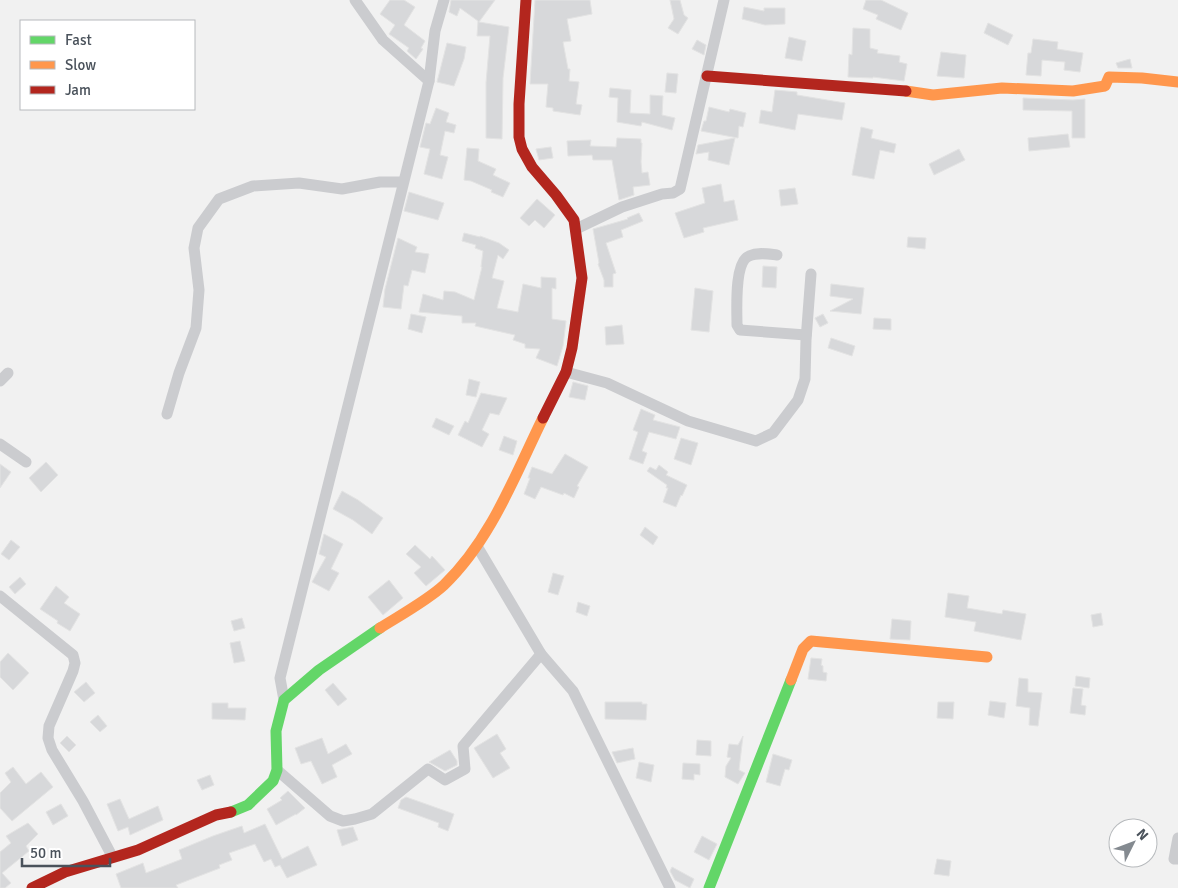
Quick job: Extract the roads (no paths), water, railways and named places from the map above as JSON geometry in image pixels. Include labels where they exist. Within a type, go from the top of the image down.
[{"type":"street","points":[[355,0],[382,40],[429,81]]},
{"type":"street","points":[[32,888],[65,872],[112,856],[138,850],[216,815],[248,805],[273,781],[277,770],[276,731],[284,700],[280,678],[429,81],[435,31],[444,0]]},
{"type":"street","points":[[284,700],[339,656],[442,587],[462,567],[492,523],[505,499],[566,372],[572,348],[582,278],[574,220],[556,195],[532,168],[522,149],[519,138],[519,104],[526,0]]},
{"type":"street","points":[[576,229],[622,207],[673,193],[680,189],[724,0]]},
{"type":"street","points":[[707,76],[903,90],[933,95],[1002,88],[1073,91],[1105,86],[1109,77],[1178,82]]},
{"type":"street","points":[[167,414],[179,373],[196,328],[199,290],[194,248],[198,228],[219,200],[254,186],[299,183],[342,189],[380,182],[403,182]]},
{"type":"street","points":[[777,255],[758,254],[747,257],[741,265],[738,279],[736,325],[740,330],[747,331],[806,335]]},
{"type":"street","points":[[566,372],[606,383],[688,421],[756,441],[773,433],[798,400],[805,379],[806,335],[811,274]]},
{"type":"street","points":[[0,444],[26,462]]},
{"type":"street","points":[[477,546],[541,654],[573,690],[670,888]]},
{"type":"street","points":[[0,596],[73,655],[75,663],[73,671],[49,726],[48,738],[52,750],[83,801],[112,856]]},
{"type":"street","points":[[709,888],[772,732],[803,649],[811,641],[987,658]]},
{"type":"street","points":[[277,770],[330,816],[343,821],[372,814],[428,769],[445,780],[466,769],[463,746],[541,654]]},
{"type":"street","points":[[1178,838],[1174,858],[1178,859]]}]
